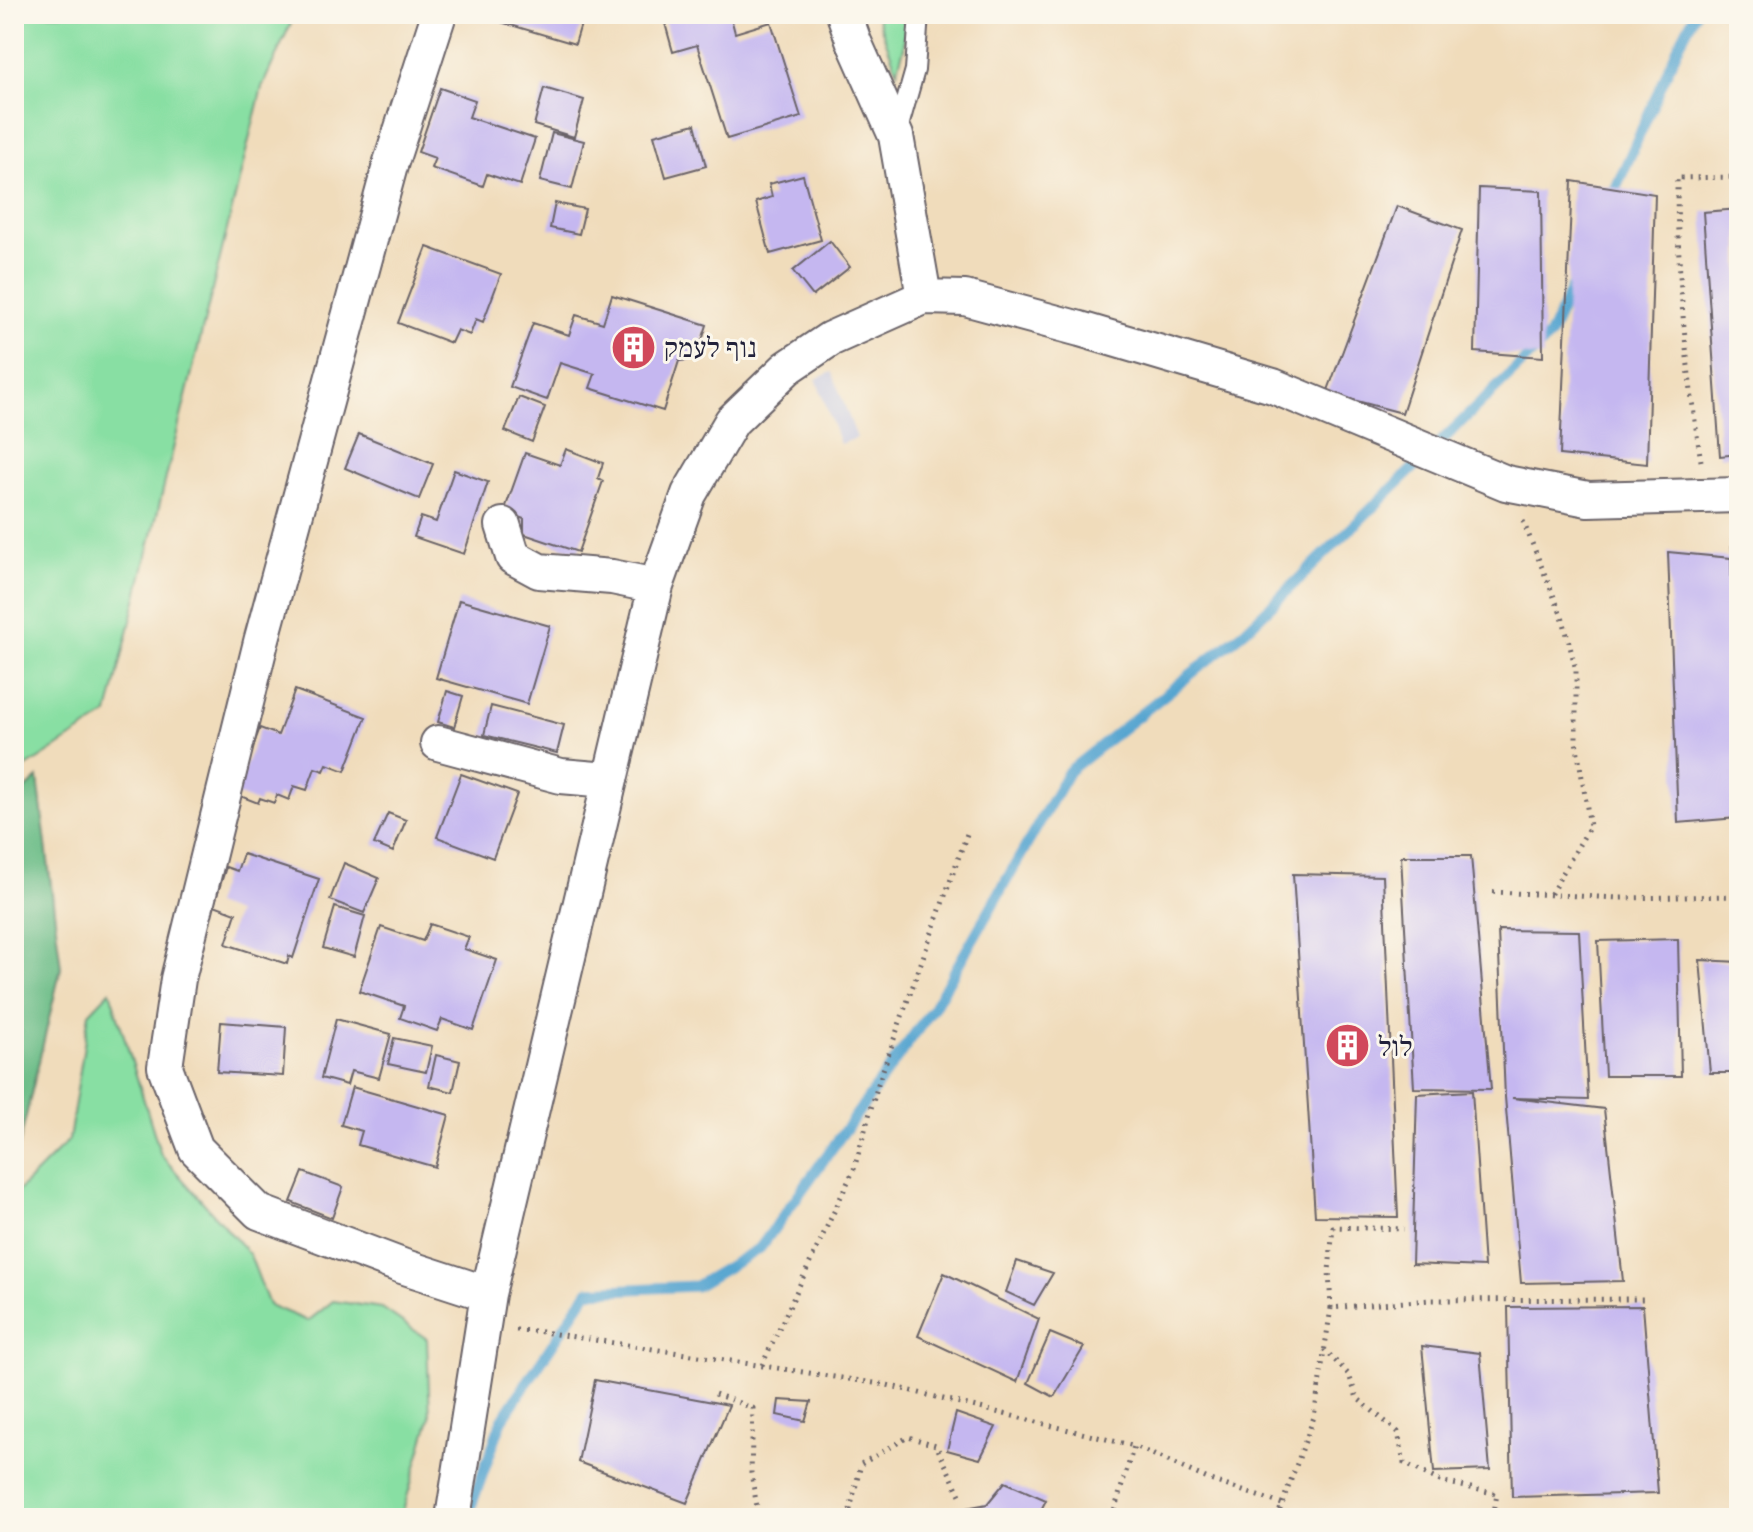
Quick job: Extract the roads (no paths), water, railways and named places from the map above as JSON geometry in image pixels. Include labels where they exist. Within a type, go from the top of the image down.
[{"type":"street","points":[[439,14],[391,162],[261,642],[178,979],[165,1067],[196,1149],[259,1212],[402,1266],[488,1294]]},
{"type":"street","points":[[844,14],[896,136],[924,297]]},
{"type":"street","points":[[453,1518],[488,1294],[656,586],[689,494],[732,421],[787,368],[830,339],[924,297],[965,298],[1273,386],[1506,483],[1588,499],[1723,496]]},
{"type":"street","points":[[503,525],[513,557],[539,571],[612,577],[656,586]]},
{"type":"street","points":[[438,743],[561,776],[608,780]]},
{"type":"lane","points":[[896,136],[915,70],[919,14]]},
{"type":"waterway","points":[[1611,199],[1695,14]]},
{"type":"waterway","points":[[469,1512],[502,1420],[588,1291],[696,1286],[760,1248],[934,1007],[1069,771],[1245,631],[1549,337],[1573,284]]},
{"type":"place","name":"נוף לעמק","points":[[633,347]]},
{"type":"place","name":"לול","points":[[1347,1046]]}]
